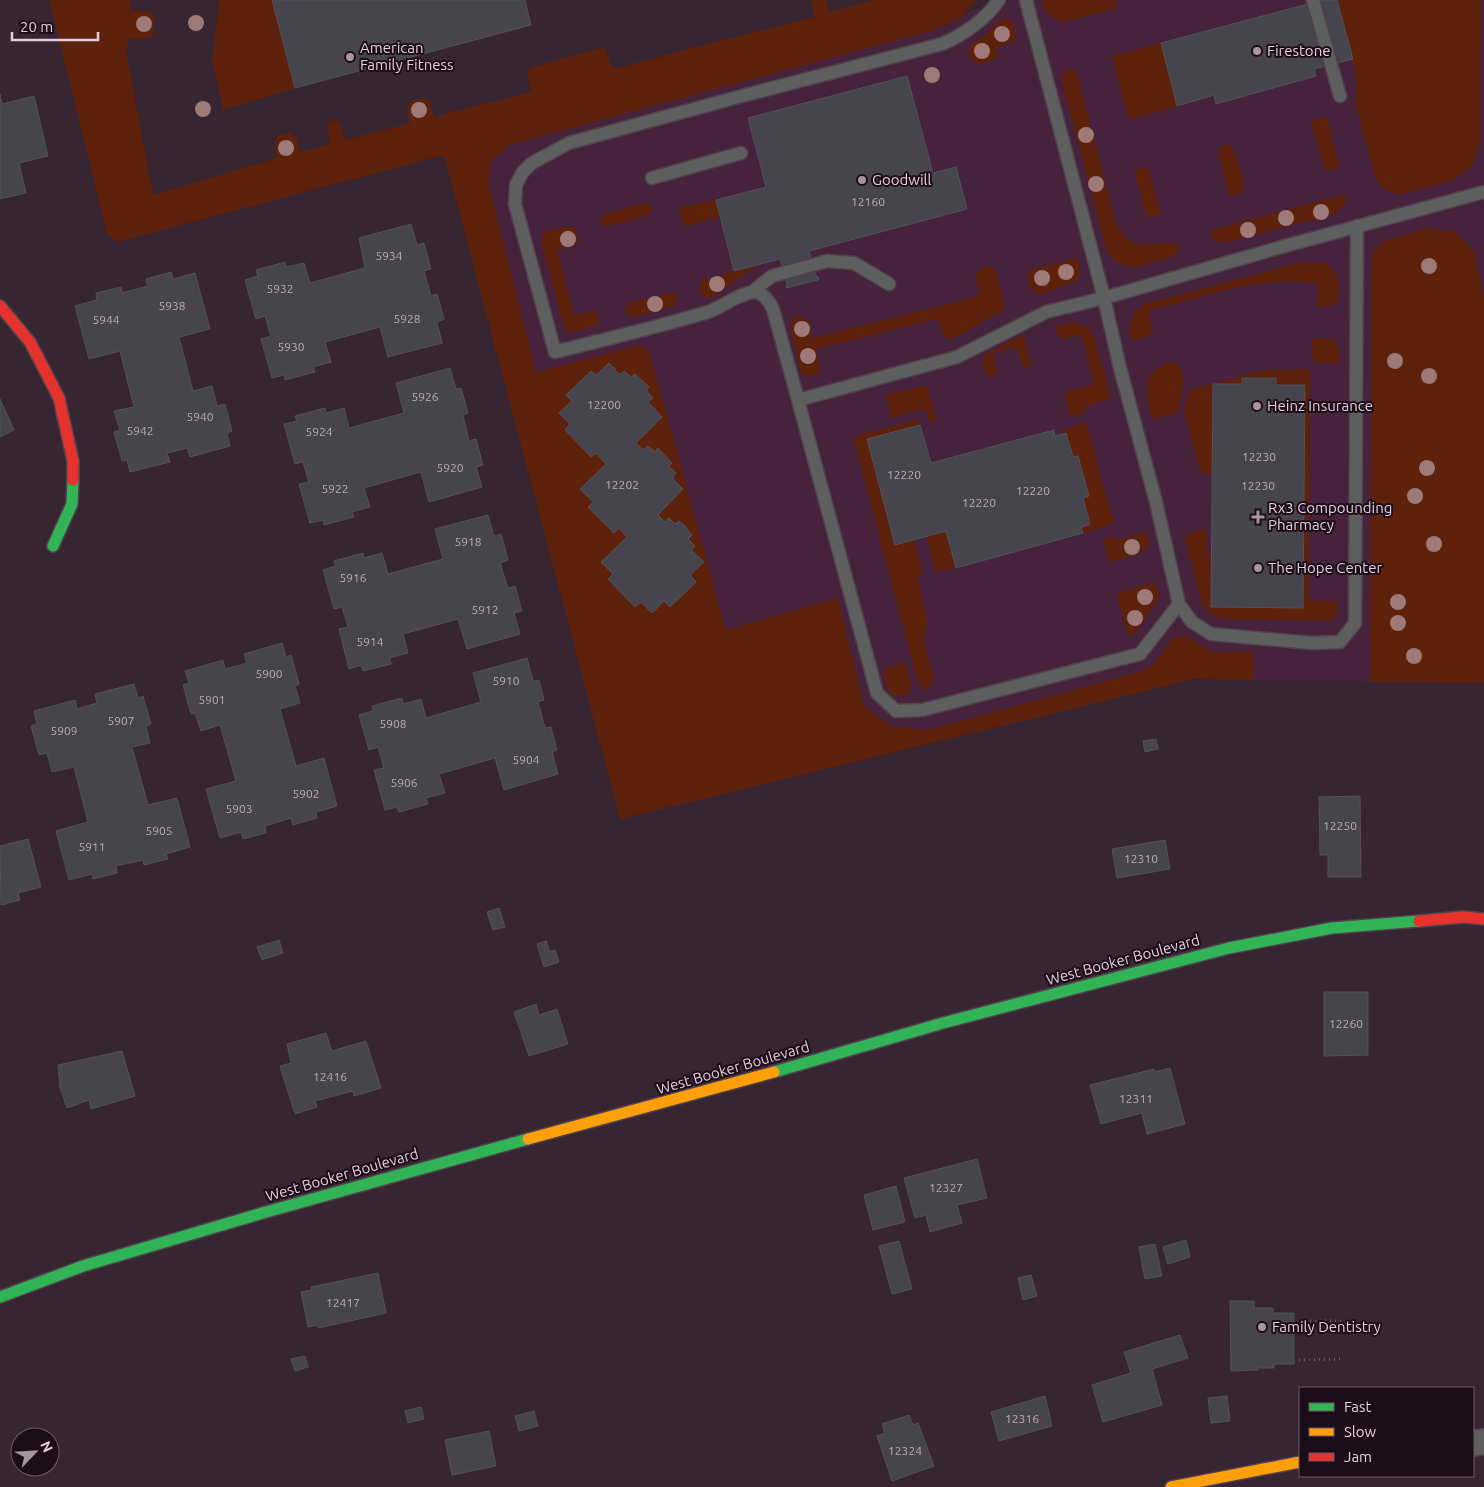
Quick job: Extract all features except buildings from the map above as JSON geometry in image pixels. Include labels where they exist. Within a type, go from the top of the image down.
[{"type":"street","points":[[0,306],[30,342],[59,398],[73,461],[72,504],[53,546]]},
{"type":"street","name":"West Booker Boulevard","points":[[0,1297],[83,1266],[276,1209],[719,1088],[942,1023],[1229,948],[1332,928],[1463,917],[1484,919]]},
{"type":"street","points":[[1171,1487],[1299,1462]]},
{"type":"lane","points":[[889,284],[854,263],[827,261],[772,276],[752,292],[714,310],[555,352],[515,204],[516,185],[522,173],[532,163],[569,143],[942,44],[970,29],[999,0]]},
{"type":"lane","points":[[1026,0],[1156,502],[1179,604],[1192,622],[1211,634],[1312,643],[1340,642],[1354,623],[1357,226]]},
{"type":"lane","points":[[1314,0],[1340,96]]},
{"type":"lane","points":[[652,178],[740,153]]},
{"type":"lane","points":[[798,400],[957,357],[1046,312],[1104,298],[1484,192]]},
{"type":"lane","points":[[752,292],[760,293],[768,299],[773,309],[877,693],[896,712],[922,710],[1140,654],[1179,604]]},
{"type":"path","points":[[1300,1321],[1344,1320]]},
{"type":"path","points":[[1300,1360],[1342,1359]]},
{"type":"shaded area","points":[[49,0],[129,0],[131,10],[151,12],[155,18],[153,36],[147,39],[129,38],[126,50],[153,195],[277,158],[274,142],[278,136],[291,133],[297,138],[300,152],[330,144],[327,126],[329,121],[340,122],[344,140],[410,123],[407,108],[412,100],[425,98],[430,102],[434,117],[531,92],[527,75],[530,68],[604,47],[612,69],[814,17],[811,0],[826,0],[829,12],[875,0],[976,0],[961,18],[938,29],[512,144],[492,160],[488,182],[536,372],[641,345],[650,354],[726,630],[838,598],[864,706],[892,727],[928,730],[1139,672],[1153,665],[1173,638],[1185,636],[1213,652],[1253,651],[1254,680],[1194,679],[620,819],[444,155],[117,242],[107,234]]},
{"type":"shaded area","points":[[219,0],[272,0],[295,88],[223,110],[212,62]]},
{"type":"shaded area","points":[[1013,0],[1484,0],[1484,683],[1194,679],[620,819],[444,155]]},
{"type":"shaded area","points":[[1043,0],[1115,0],[1117,8],[1064,22],[1053,18],[1043,9]]},
{"type":"shaded area","points":[[1338,0],[1481,0],[1480,141],[1473,165],[1452,181],[1398,195],[1382,188],[1375,177],[1355,103],[1357,81]]},
{"type":"shaded area","points":[[1006,18],[1012,21],[1016,41],[996,48],[999,58],[978,64],[970,60],[969,46],[983,37],[1000,20]]},
{"type":"shaded area","points":[[1161,43],[1177,106],[1129,120],[1112,56]]},
{"type":"shaded area","points":[[1071,69],[1077,73],[1116,225],[1132,242],[1145,245],[1174,243],[1179,245],[1179,250],[1173,257],[1132,268],[1117,263],[1107,252],[1061,78],[1065,70]]},
{"type":"shaded area","points":[[1327,117],[1339,168],[1325,171],[1311,121]]},
{"type":"shaded area","points":[[1228,144],[1235,154],[1240,167],[1242,181],[1243,193],[1233,195],[1228,193],[1218,152],[1221,146]]},
{"type":"shaded area","points":[[1148,167],[1161,214],[1146,217],[1134,170]]},
{"type":"shaded area","points":[[1342,195],[1346,198],[1346,203],[1335,214],[1227,242],[1213,240],[1210,233],[1215,229]]},
{"type":"shaded area","points":[[716,200],[720,217],[687,226],[683,223],[679,207]]},
{"type":"shaded area","points":[[642,203],[650,205],[652,211],[628,222],[602,225],[601,219],[605,214]]},
{"type":"shaded area","points":[[570,226],[575,229],[578,242],[557,250],[574,315],[594,311],[598,315],[599,322],[594,326],[570,333],[564,327],[541,241],[544,232]]},
{"type":"shaded area","points":[[1428,228],[1455,232],[1474,251],[1484,299],[1484,683],[1370,682],[1372,253],[1384,241]]},
{"type":"shaded area","points":[[1076,258],[1080,267],[1080,275],[1075,282],[1042,294],[1036,293],[1029,286],[1027,273],[1029,270]]},
{"type":"shaded area","points":[[1303,262],[1326,263],[1338,277],[1338,302],[1331,306],[1317,306],[1318,284],[1291,281],[1254,284],[1148,311],[1153,334],[1135,340],[1129,336],[1129,326],[1132,317],[1144,304]]},
{"type":"shaded area","points":[[757,265],[714,296],[705,298],[699,291],[701,281]]},
{"type":"shaded area","points":[[988,266],[995,269],[1005,305],[1002,311],[952,339],[945,338],[937,319],[816,349],[820,370],[817,375],[808,377],[801,373],[790,326],[792,319],[800,316],[808,320],[813,338],[980,296],[975,276],[980,269]]},
{"type":"shaded area","points":[[674,292],[678,298],[676,305],[632,317],[626,313],[625,309],[628,303]]},
{"type":"shaded area","points":[[1074,322],[1088,327],[1094,337],[1111,398],[1084,407],[1085,413],[1070,416],[1065,397],[1068,391],[1094,384],[1082,335],[1063,339],[1055,331],[1058,325]]},
{"type":"shaded area","points":[[1020,336],[1024,337],[1031,363],[1029,367],[1024,368],[1015,347],[993,353],[997,372],[994,376],[989,377],[983,367],[984,355]]},
{"type":"shaded area","points":[[1315,338],[1334,339],[1340,350],[1339,364],[1316,363],[1312,359],[1312,343]]},
{"type":"shaded area","points":[[1169,362],[1179,364],[1184,380],[1178,413],[1153,419],[1148,401],[1147,385],[1153,373],[1159,367]]},
{"type":"shaded area","points":[[1310,369],[1309,600],[1337,601],[1337,616],[1330,621],[1221,619],[1211,615],[1202,604],[1185,539],[1188,534],[1207,528],[1207,555],[1212,556],[1211,607],[1303,608],[1305,385],[1242,384],[1212,474],[1201,473],[1184,412],[1189,390],[1265,370]]},
{"type":"shaded area","points":[[922,386],[927,387],[937,421],[930,423],[925,409],[891,418],[885,395]]},
{"type":"shaded area","points":[[919,419],[920,425],[867,440],[895,545],[914,540],[923,575],[917,578],[928,622],[923,640],[934,678],[931,686],[926,690],[918,683],[853,437]]},
{"type":"shaded area","points":[[1086,422],[1114,524],[1083,533],[1081,527],[1090,524],[1083,498],[1078,456],[1073,457],[1066,433],[1063,433],[1062,430]]},
{"type":"shaded area","points":[[946,531],[956,568],[936,572],[927,537]]},
{"type":"shaded area","points":[[1145,533],[1149,537],[1149,546],[1142,552],[1112,562],[1108,559],[1103,540],[1116,536],[1118,540]]},
{"type":"shaded area","points":[[1151,583],[1157,587],[1160,596],[1133,636],[1128,635],[1117,596],[1120,592]]},
{"type":"shaded area","points":[[905,663],[911,687],[909,694],[896,696],[887,688],[884,675],[885,667]]},
{"type":"traffic: fast","points":[[53,546],[72,504],[73,480]]},
{"type":"traffic: fast","points":[[774,1072],[943,1023],[1229,948],[1332,928],[1419,921]]},
{"type":"traffic: fast","points":[[0,1297],[83,1266],[266,1212],[528,1139]]},
{"type":"traffic: slow","points":[[528,1139],[774,1072]]},
{"type":"traffic: slow","points":[[1171,1487],[1299,1462]]},
{"type":"traffic: jam","points":[[0,306],[30,342],[59,398],[73,461],[73,480]]},
{"type":"traffic: jam","points":[[1419,921],[1463,917],[1484,919]]},
{"type":"place","name":"Firestone","points":[[1257,51]]},
{"type":"place","name":"American Family Fitness","points":[[350,57]]},
{"type":"place","name":"Goodwill","points":[[862,180]]},
{"type":"place","name":"Heinz Insurance","points":[[1257,406]]},
{"type":"place","name":"Rx3 Compounding Pharmacy","points":[[1258,517]]},
{"type":"place","name":"The Hope Center","points":[[1258,568]]},
{"type":"place","name":"Family Dentistry","points":[[1262,1327]]}]
